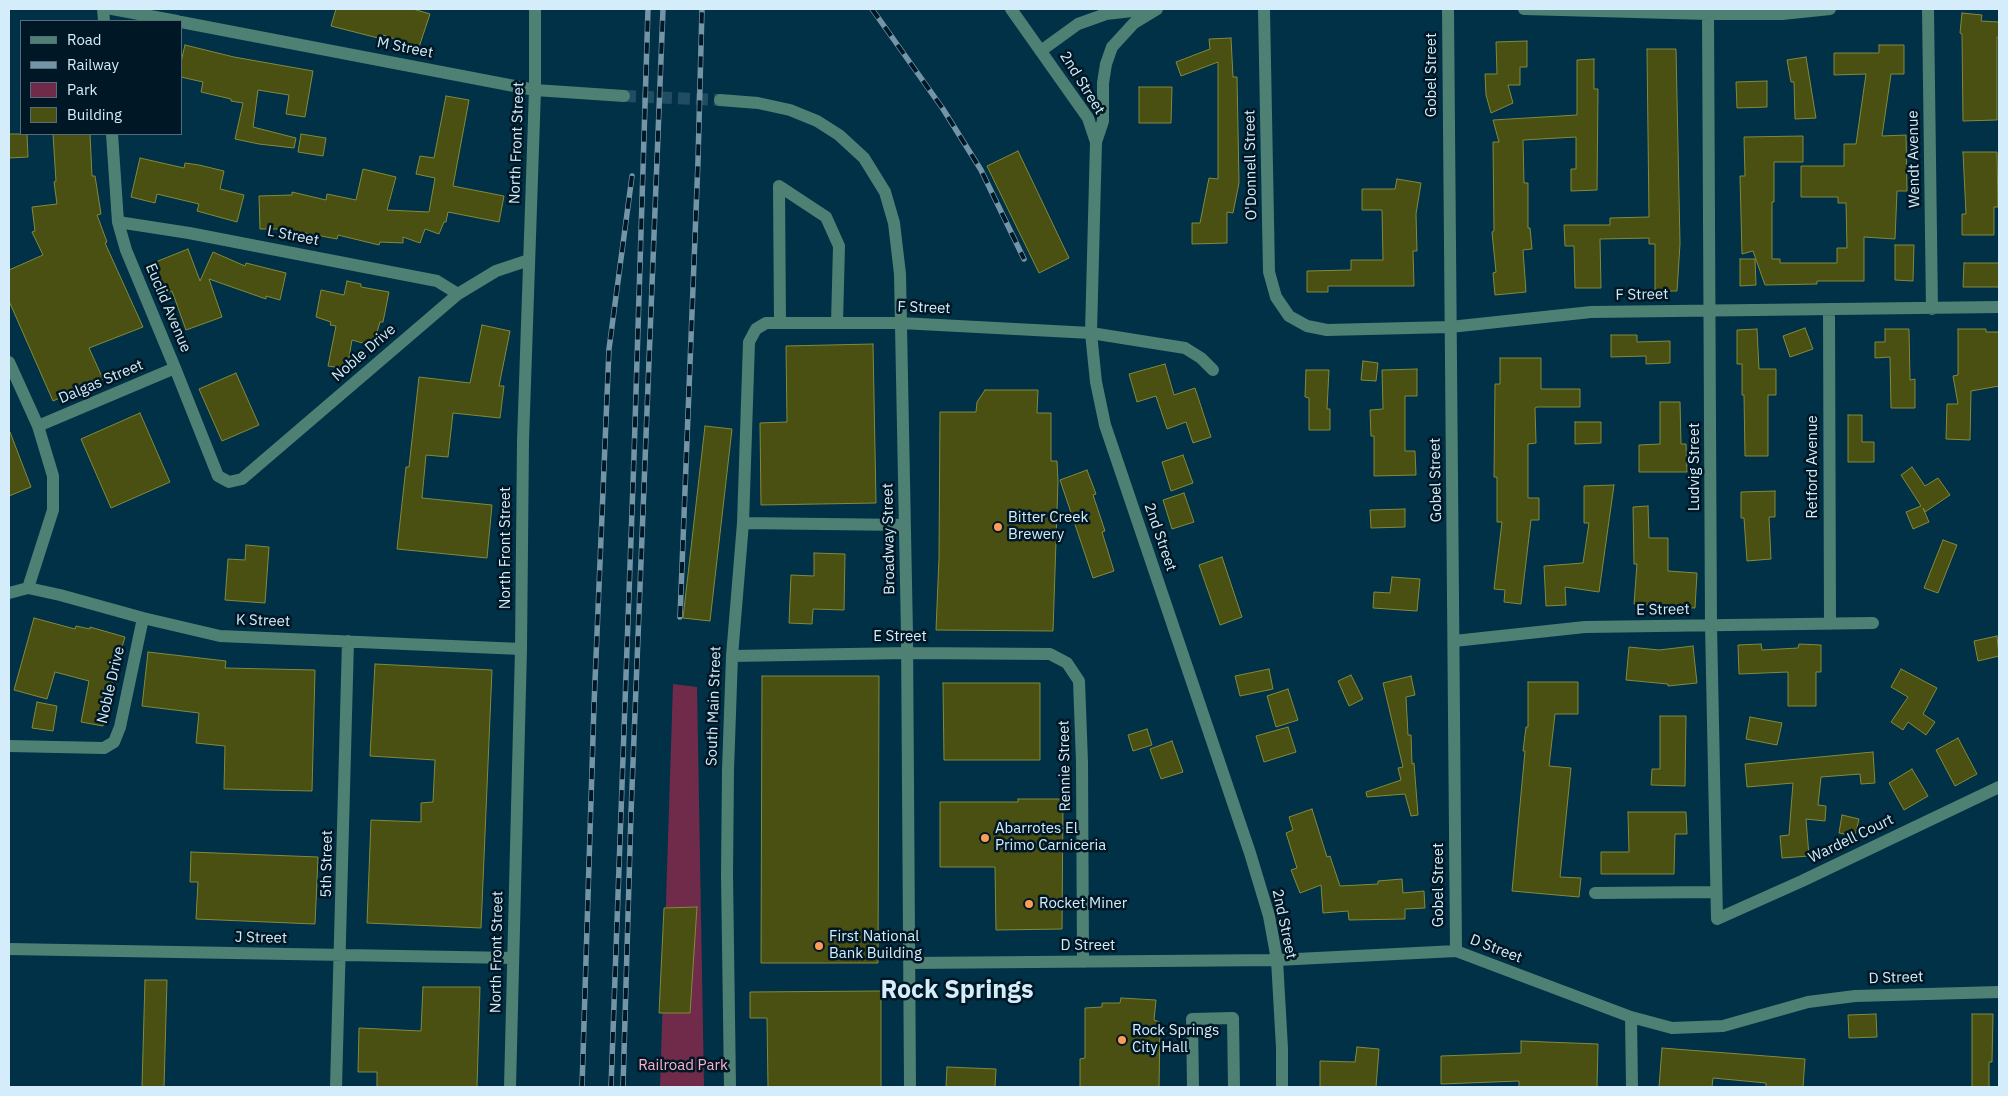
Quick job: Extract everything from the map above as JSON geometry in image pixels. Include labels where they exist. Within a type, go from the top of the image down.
[{"type":"street","points":[[112,9],[172,20]]},
{"type":"street","name":"North Front Street","points":[[510,1087],[522,649],[523,441],[535,90],[535,9]]},
{"type":"street","name":"2nd Street","points":[[1011,9],[1042,50],[1088,118],[1096,142],[1092,333],[1096,382],[1105,425],[1250,853],[1269,916],[1277,960],[1282,1048],[1282,1087]]},
{"type":"street","points":[[1042,50],[1078,24],[1106,14],[1149,9]]},
{"type":"street","points":[[1096,142],[1103,121],[1106,64],[1112,47],[1134,23],[1157,9]]},
{"type":"street","name":"O'Donnell Street","points":[[1264,9],[1269,272],[1276,297],[1289,316]]},
{"type":"street","name":"Gobel Street","points":[[1448,9],[1456,951]]},
{"type":"street","points":[[1524,9],[1708,14],[1782,14],[1830,9]]},
{"type":"street","name":"Wendt Avenue","points":[[1928,9],[1932,309]]},
{"type":"street","name":"Ludvig Street","points":[[1708,14],[1711,626],[1717,919]]},
{"type":"street","name":"M Street","points":[[182,22],[535,90],[624,96]]},
{"type":"street","name":"Broadway Street","points":[[720,100],[758,103],[790,110],[817,122],[839,135],[864,158],[886,192],[894,223],[900,274],[908,653],[910,1087]]},
{"type":"street","name":"Euclid Avenue","points":[[112,135],[118,222],[126,250],[176,368],[218,476],[229,482]]},
{"type":"street","points":[[780,323],[779,186],[826,217],[839,246],[837,323]]},
{"type":"street","name":"L Street","points":[[118,222],[189,233],[437,281],[458,294]]},
{"type":"street","name":"Noble Drive","points":[[229,482],[242,479],[458,294],[496,272],[528,260]]},
{"type":"street","name":"F Street","points":[[1289,316],[1308,326],[1327,330],[1450,327],[1591,312],[1999,308]]},
{"type":"street","name":"Retford Avenue","points":[[1829,309],[1830,624]]},
{"type":"street","name":"F Street","points":[[756,329],[766,323],[901,323],[1092,333],[1185,348],[1201,358],[1213,370]]},
{"type":"street","name":"South Main Street","points":[[730,1087],[726,874],[728,770],[732,656],[743,523],[749,342],[756,329]]},
{"type":"street","points":[[9,362],[38,426],[53,476],[53,510],[28,588]]},
{"type":"street","name":"Dalgas Street","points":[[38,426],[176,368]]},
{"type":"street","points":[[743,523],[905,526]]},
{"type":"street","name":"K Street","points":[[9,593],[28,588],[220,636],[522,649]]},
{"type":"street","name":"Noble Drive","points":[[9,746],[104,748],[114,742],[120,727],[142,618]]},
{"type":"street","name":"E Street","points":[[1454,641],[1585,627],[1873,623]]},
{"type":"street","name":"5th Street","points":[[336,1087],[348,641]]},
{"type":"street","name":"E Street","points":[[732,656],[908,653],[1050,654],[1067,663]]},
{"type":"street","name":"Rennie Street","points":[[1067,663],[1079,681],[1082,762],[1083,962]]},
{"type":"street","name":"Wardell Court","points":[[1717,919],[1802,881],[1999,786]]},
{"type":"street","points":[[1595,893],[1716,892]]},
{"type":"street","name":"J Street","points":[[9,950],[513,958]]},
{"type":"street","name":"D Street","points":[[910,963],[1277,960],[1456,951],[1631,1017],[1672,1028],[1723,1026],[1808,1002],[1855,996],[1999,992]]},
{"type":"street","points":[[1631,1017],[1632,1087]]},
{"type":"street","points":[[1192,1086],[1192,1019],[1234,1018],[1234,1087]]},
{"type":"green space","name":"Railroad Park","points":[[673,684],[697,687],[704,1087],[660,1087]]},
{"type":"building","points":[[336,9],[413,9],[430,14],[419,47],[383,35],[382,39],[331,26]]},
{"type":"building","points":[[1962,13],[1982,15],[1981,21],[1999,22],[1999,37],[1997,37],[1997,120],[1963,121],[1962,34],[1960,33]]},
{"type":"building","points":[[1231,38],[1233,77],[1237,77],[1239,183],[1233,213],[1227,212],[1227,243],[1192,244],[1192,223],[1200,223],[1209,178],[1218,179],[1218,62],[1181,76],[1176,62],[1210,49],[1209,39]]},
{"type":"building","points":[[1527,41],[1527,67],[1520,67],[1520,85],[1508,85],[1513,103],[1491,113],[1486,95],[1485,74],[1497,74],[1496,42]]},
{"type":"building","points":[[185,45],[234,57],[313,71],[305,117],[286,114],[289,95],[258,90],[253,127],[296,138],[294,148],[235,139],[243,103],[201,92],[203,82],[182,77],[182,58]]},
{"type":"building","points":[[1879,45],[1904,45],[1904,74],[1891,74],[1882,136],[1906,135],[1907,191],[1897,191],[1895,239],[1864,237],[1864,281],[1817,281],[1817,284],[1765,285],[1753,251],[1742,254],[1740,176],[1745,176],[1744,137],[1803,136],[1803,162],[1774,162],[1772,259],[1780,259],[1780,263],[1837,263],[1837,248],[1847,248],[1846,203],[1838,203],[1838,197],[1801,197],[1801,166],[1844,166],[1844,144],[1856,144],[1866,74],[1834,75],[1834,53],[1879,53]]},
{"type":"building","points":[[1647,49],[1676,49],[1680,244],[1677,291],[1655,291],[1655,244],[1649,244],[1649,238],[1600,239],[1601,288],[1575,288],[1574,246],[1565,246],[1564,225],[1610,225],[1610,218],[1649,217]]},
{"type":"building","points":[[1806,57],[1816,118],[1795,119],[1794,82],[1791,82],[1787,60]]},
{"type":"building","points":[[1594,59],[1594,89],[1598,89],[1597,190],[1571,191],[1571,169],[1576,169],[1576,137],[1523,140],[1524,183],[1528,183],[1528,228],[1530,228],[1532,249],[1523,250],[1526,292],[1495,295],[1493,273],[1496,272],[1492,232],[1494,231],[1493,142],[1499,142],[1493,120],[1577,115],[1577,60]]},
{"type":"building","points":[[1767,81],[1767,107],[1737,108],[1736,82]]},
{"type":"building","points":[[1139,87],[1172,87],[1171,123],[1139,123]]},
{"type":"building","points":[[446,96],[469,100],[453,186],[504,196],[499,222],[448,212],[446,222],[444,222],[439,234],[425,229],[420,243],[403,237],[403,243],[380,242],[379,245],[338,235],[337,239],[284,229],[260,229],[259,196],[292,195],[292,192],[326,200],[327,194],[356,200],[363,169],[396,177],[387,210],[429,212],[435,178],[416,174],[420,156],[434,158]]},
{"type":"building","points":[[9,134],[27,135],[28,157],[9,158]]},
{"type":"building","points":[[301,134],[326,138],[323,156],[298,152]]},
{"type":"building","points":[[53,135],[90,135],[92,176],[95,176],[101,214],[97,215],[107,242],[105,243],[143,327],[89,348],[103,379],[53,401],[9,301],[9,270],[43,255],[32,232],[35,231],[32,207],[57,204],[54,182],[56,181]]},
{"type":"building","points":[[1018,151],[1069,258],[1039,273],[987,166]]},
{"type":"building","points":[[1963,152],[1997,152],[1998,207],[1994,207],[1994,235],[1962,235],[1962,214],[1966,214]]},
{"type":"building","points":[[140,158],[184,168],[185,163],[224,171],[220,189],[244,195],[237,222],[197,211],[199,204],[157,194],[155,203],[131,197]]},
{"type":"building","points":[[1397,179],[1421,183],[1416,214],[1417,251],[1413,251],[1414,286],[1328,286],[1328,292],[1307,292],[1307,271],[1351,270],[1351,260],[1383,260],[1382,210],[1362,210],[1362,189],[1395,189]]},
{"type":"building","points":[[1895,245],[1914,245],[1913,281],[1895,280]]},
{"type":"building","points":[[188,249],[200,281],[213,252],[245,266],[246,263],[286,273],[280,300],[266,296],[266,299],[209,279],[222,317],[186,330],[172,291],[165,294],[153,263]]},
{"type":"building","points":[[1740,259],[1755,259],[1756,285],[1740,286]]},
{"type":"building","points":[[1964,263],[1999,263],[1999,287],[1963,287]]},
{"type":"building","points":[[347,281],[361,284],[361,287],[389,292],[383,322],[380,322],[373,346],[352,340],[347,369],[328,366],[336,326],[330,325],[331,322],[316,317],[321,290],[344,295]]},
{"type":"building","points":[[482,325],[510,331],[499,386],[504,386],[500,418],[453,413],[448,457],[426,455],[422,498],[492,505],[487,558],[397,549],[419,377],[470,383]]},
{"type":"building","points":[[1805,328],[1813,349],[1790,357],[1783,336]]},
{"type":"building","points":[[1757,329],[1759,369],[1776,369],[1776,395],[1768,395],[1768,456],[1745,456],[1744,395],[1742,395],[1742,364],[1737,364],[1737,330]]},
{"type":"building","points":[[1885,329],[1909,329],[1910,380],[1915,379],[1915,408],[1891,408],[1890,357],[1875,358],[1875,342],[1885,342]]},
{"type":"building","points":[[1958,329],[1986,329],[1986,332],[1999,332],[1999,386],[1971,391],[1970,440],[1946,439],[1947,404],[1958,404],[1953,376],[1958,375]]},
{"type":"building","points":[[1611,335],[1637,335],[1637,342],[1670,341],[1670,363],[1646,364],[1646,356],[1611,357]]},
{"type":"building","points":[[873,344],[876,503],[761,505],[760,423],[787,422],[786,346]]},
{"type":"building","points":[[1500,358],[1541,358],[1541,389],[1580,389],[1580,407],[1535,408],[1536,443],[1528,444],[1528,498],[1539,498],[1539,520],[1531,520],[1521,604],[1504,602],[1505,590],[1494,589],[1502,522],[1497,522],[1497,477],[1494,477],[1495,384],[1500,384]]},
{"type":"building","points":[[1363,361],[1378,363],[1376,381],[1361,380]]},
{"type":"building","points":[[1165,364],[1174,395],[1195,388],[1211,437],[1193,443],[1186,422],[1167,429],[1156,396],[1137,402],[1129,374]]},
{"type":"building","points":[[1417,369],[1417,396],[1405,396],[1405,451],[1415,451],[1416,475],[1374,476],[1374,436],[1371,436],[1370,410],[1383,409],[1382,370]]},
{"type":"building","points":[[1306,370],[1329,370],[1327,409],[1330,409],[1330,430],[1309,430],[1309,398],[1305,397]]},
{"type":"building","points":[[236,373],[259,425],[222,441],[199,389]]},
{"type":"building","points":[[985,390],[1038,390],[1037,413],[1051,413],[1051,461],[1057,461],[1058,481],[1053,631],[936,630],[939,558],[940,412],[976,412],[977,402]]},
{"type":"building","points":[[1660,402],[1680,402],[1681,444],[1686,444],[1687,472],[1639,472],[1639,445],[1660,444]]},
{"type":"building","points":[[140,413],[170,482],[111,508],[81,439]]},
{"type":"building","points":[[1848,415],[1862,415],[1862,442],[1874,442],[1874,462],[1848,462]]},
{"type":"building","points":[[1575,422],[1601,422],[1601,443],[1575,444]]},
{"type":"building","points":[[705,426],[732,429],[710,621],[683,618]]},
{"type":"building","points":[[9,432],[31,487],[9,496]]},
{"type":"building","points":[[1183,455],[1193,483],[1171,491],[1162,462]]},
{"type":"building","points":[[1912,467],[1925,486],[1938,478],[1950,495],[1925,512],[1923,508],[1929,522],[1913,529],[1906,512],[1921,506],[1901,475]]},
{"type":"building","points":[[1087,470],[1096,494],[1093,495],[1105,531],[1102,532],[1114,571],[1093,578],[1060,480]]},
{"type":"building","points":[[1614,485],[1599,592],[1565,587],[1566,605],[1546,606],[1544,566],[1583,563],[1589,523],[1584,523],[1584,486]]},
{"type":"building","points":[[1775,491],[1775,517],[1769,517],[1771,559],[1747,561],[1744,518],[1741,518],[1741,492]]},
{"type":"building","points":[[1184,493],[1194,522],[1172,529],[1163,500]]},
{"type":"building","points":[[1648,506],[1649,538],[1668,538],[1668,571],[1697,573],[1695,608],[1634,604],[1637,564],[1634,564],[1633,507]]},
{"type":"building","points":[[1405,509],[1405,527],[1371,528],[1370,510]]},
{"type":"building","points":[[1943,540],[1957,545],[1938,593],[1924,588]]},
{"type":"building","points":[[246,545],[269,547],[265,603],[225,600],[228,559],[245,560]]},
{"type":"building","points":[[814,553],[845,554],[844,610],[813,609],[812,624],[789,623],[791,575],[814,576]]},
{"type":"building","points":[[1222,557],[1242,617],[1220,625],[1199,565]]},
{"type":"building","points":[[1392,577],[1420,579],[1417,611],[1373,608],[1374,592],[1390,593]]},
{"type":"building","points":[[34,618],[75,629],[76,626],[90,629],[90,627],[125,637],[113,678],[103,726],[81,722],[89,681],[55,672],[47,699],[14,690]]},
{"type":"building","points":[[1997,636],[1999,656],[1978,661],[1974,641]]},
{"type":"building","points":[[1761,644],[1762,650],[1798,648],[1799,644],[1821,645],[1821,672],[1816,672],[1816,706],[1788,706],[1788,672],[1739,674],[1738,645]]},
{"type":"building","points":[[1693,646],[1697,683],[1668,686],[1668,684],[1626,680],[1629,647],[1659,650]]},
{"type":"building","points":[[148,652],[226,661],[225,668],[315,670],[312,791],[224,789],[225,746],[196,743],[199,713],[142,706]]},
{"type":"building","points":[[375,664],[492,670],[481,928],[367,923],[371,820],[421,822],[421,803],[433,802],[435,760],[370,756]]},
{"type":"building","points":[[1269,669],[1273,689],[1240,696],[1235,676]]},
{"type":"building","points":[[1901,669],[1937,688],[1923,714],[1935,722],[1926,735],[1908,722],[1903,730],[1891,722],[1908,697],[1891,687]]},
{"type":"building","points":[[1351,675],[1363,699],[1349,706],[1338,681]]},
{"type":"building","points":[[762,676],[879,676],[878,963],[761,963]]},
{"type":"building","points":[[1411,676],[1415,695],[1406,697],[1408,735],[1411,735],[1412,764],[1414,763],[1418,815],[1411,816],[1405,794],[1367,797],[1366,792],[1401,780],[1398,768],[1403,767],[1383,683]]},
{"type":"building","points":[[1528,682],[1578,682],[1578,714],[1555,714],[1549,766],[1571,768],[1560,877],[1581,878],[1579,897],[1512,891],[1525,751],[1523,751],[1526,727],[1528,727]]},
{"type":"building","points":[[943,683],[1040,683],[1040,760],[944,760]]},
{"type":"building","points":[[1288,689],[1298,720],[1276,727],[1267,696]]},
{"type":"building","points":[[37,702],[57,706],[53,731],[32,728]]},
{"type":"building","points":[[1660,716],[1686,716],[1685,786],[1651,785],[1652,769],[1660,769]]},
{"type":"building","points":[[1750,717],[1782,723],[1777,745],[1746,739]]},
{"type":"building","points":[[1288,727],[1296,752],[1264,762],[1256,736]]},
{"type":"building","points":[[1147,729],[1152,745],[1133,751],[1128,735]]},
{"type":"building","points":[[1958,738],[1977,774],[1955,786],[1936,750]]},
{"type":"building","points":[[1172,741],[1183,772],[1161,779],[1150,749]]},
{"type":"building","points":[[1873,752],[1875,783],[1861,784],[1860,774],[1821,777],[1818,805],[1826,806],[1825,821],[1806,819],[1809,856],[1782,858],[1780,836],[1789,835],[1793,783],[1747,787],[1745,764]]},
{"type":"building","points":[[1912,769],[1928,796],[1904,810],[1889,783]]},
{"type":"building","points":[[1018,799],[1063,799],[1062,929],[996,930],[995,867],[940,867],[940,802],[1018,802]]},
{"type":"building","points":[[1312,809],[1327,857],[1330,856],[1340,886],[1378,884],[1378,881],[1402,879],[1403,893],[1424,891],[1425,908],[1405,909],[1405,919],[1349,920],[1348,911],[1323,913],[1321,885],[1300,893],[1291,870],[1297,868],[1286,833],[1293,830],[1289,817]]},
{"type":"building","points":[[1628,812],[1686,812],[1687,834],[1675,834],[1674,874],[1601,874],[1601,852],[1629,852]]},
{"type":"building","points":[[1842,815],[1859,819],[1855,836],[1839,833]]},
{"type":"building","points":[[191,852],[318,857],[315,924],[196,919],[198,882],[190,882]]},
{"type":"building","points":[[697,907],[690,1013],[659,1013],[664,908]]},
{"type":"building","points":[[145,980],[167,980],[164,1087],[142,1087]]},
{"type":"building","points":[[423,987],[480,987],[477,1087],[377,1087],[377,1072],[358,1072],[359,1028],[421,1031]]},
{"type":"building","points":[[881,991],[881,1087],[768,1087],[767,1018],[750,1018],[750,992]]},
{"type":"building","name":"Rock Springs City Hall","points":[[1121,998],[1156,1000],[1154,1020],[1160,1022],[1159,1087],[1080,1087],[1080,1059],[1085,1058],[1085,1008],[1102,1007],[1102,1003],[1120,1003]]},
{"type":"building","points":[[1876,1014],[1877,1037],[1849,1038],[1848,1015]]},
{"type":"building","points":[[1972,1014],[1993,1014],[1992,1062],[1989,1062],[1989,1087],[1972,1087]]},
{"type":"building","points":[[1521,1041],[1598,1044],[1597,1087],[1519,1087],[1519,1081],[1441,1084],[1441,1056],[1521,1053]]},
{"type":"building","points":[[1357,1047],[1379,1049],[1376,1087],[1320,1087],[1320,1061],[1355,1062]]},
{"type":"building","points":[[1662,1048],[1805,1059],[1803,1087],[1766,1087],[1766,1083],[1713,1078],[1712,1087],[1659,1087]]},
{"type":"building","points":[[947,1067],[996,1069],[995,1087],[946,1087]]},
{"type":"tunnel","points":[[624,96],[720,100]]},
{"type":"railway","points":[[611,1087],[648,9]]},
{"type":"railway","points":[[623,1087],[631,813],[663,9]]},
{"type":"railway","points":[[680,617],[702,9]]},
{"type":"railway","points":[[872,9],[943,109],[981,170],[1024,259]]},
{"type":"railway","points":[[582,1087],[594,705],[609,349],[632,176]]},
{"type":"place","name":"Bitter Creek Brewery","points":[[998,527]]},
{"type":"place","name":"Abarrotes El Primo Carniceria","points":[[985,838]]},
{"type":"place","name":"Rocket Miner","points":[[1029,904]]},
{"type":"place","name":"First National Bank Building","points":[[819,946]]},
{"type":"place","name":"Rock Springs City Hall","points":[[1122,1040]]},
{"type":"district","name":"Rock Springs","points":[[957,991]]}]
